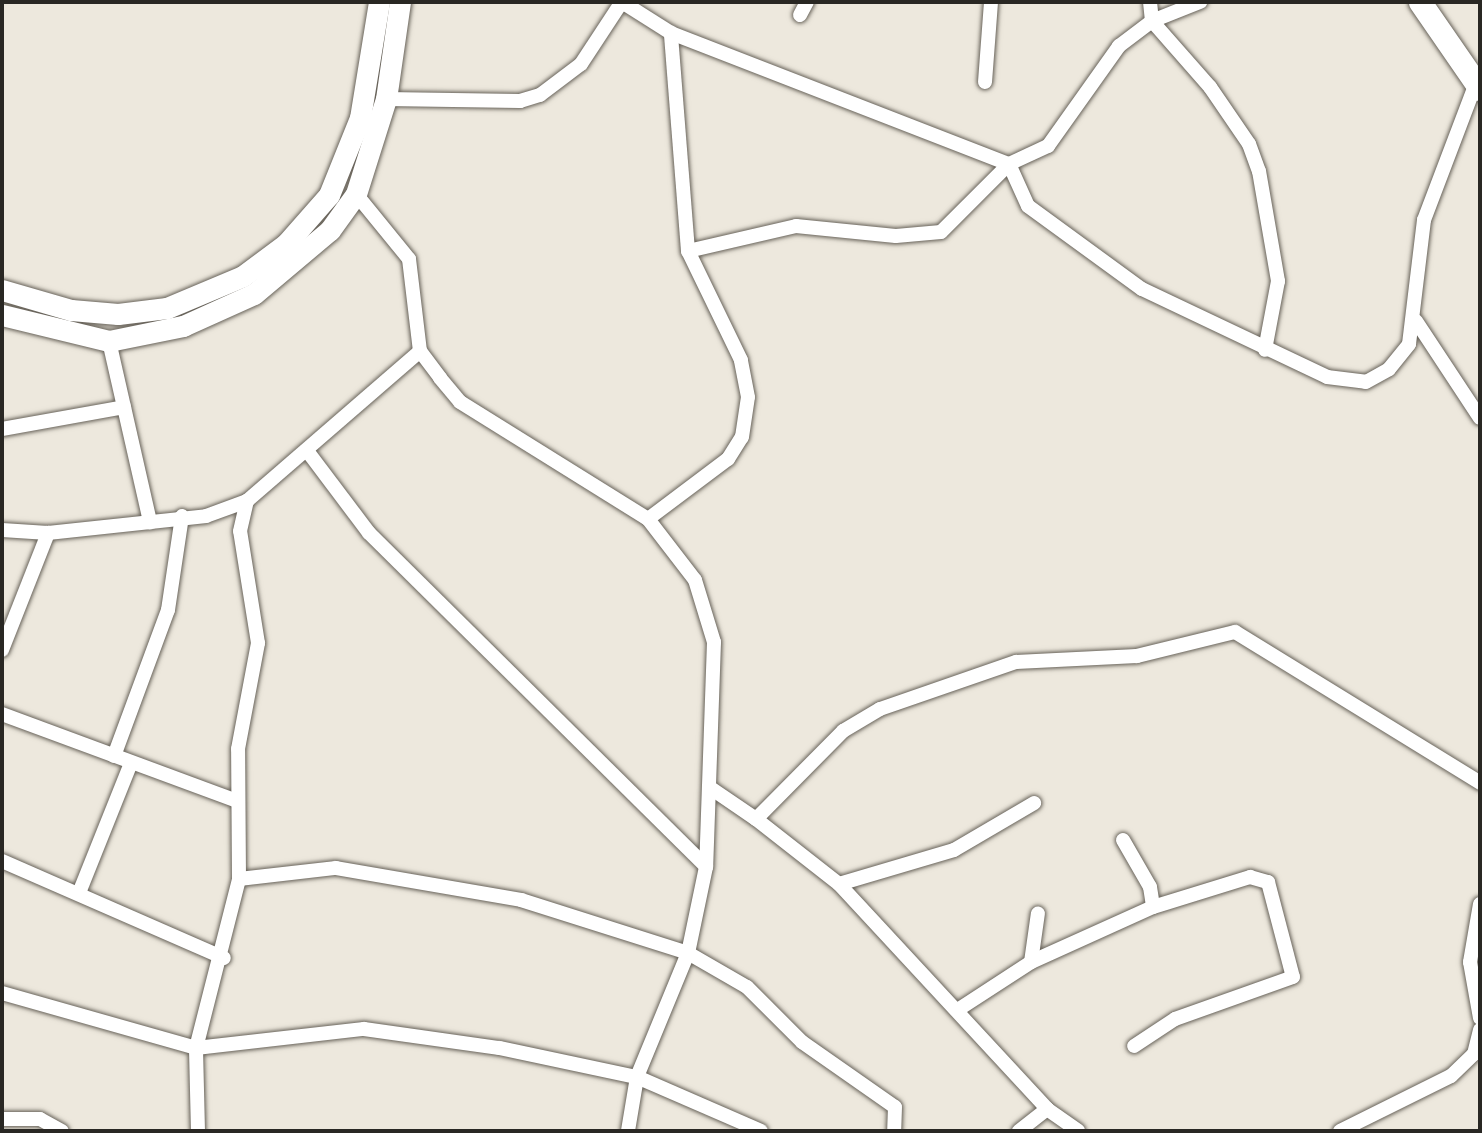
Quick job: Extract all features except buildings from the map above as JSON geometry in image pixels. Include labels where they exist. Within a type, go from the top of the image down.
[{"type":"highway","points":[[1420,2],[1478,86]]},
{"type":"main road","points":[[2,290],[71,310],[118,314],[167,308],[248,285],[328,195],[360,118],[379,2]]},
{"type":"main road","points":[[2,315],[109,341],[183,326],[330,230],[356,194],[386,99],[400,2]]},
{"type":"street","points":[[386,99],[520,101],[540,94],[580,64],[622,2],[671,33],[1009,164],[1028,205],[1142,289],[1265,350],[1327,377],[1366,382],[1399,359],[1416,321],[1424,220],[1478,86]]},
{"type":"street","points":[[985,82],[991,2]]},
{"type":"street","points":[[1150,2],[1152,21],[1210,87],[1249,144],[1259,171],[1278,281],[1265,350]]},
{"type":"street","points":[[688,251],[796,226],[934,234],[955,222],[1009,164],[1048,146],[1119,46],[1152,21],[1200,2]]},
{"type":"street","points":[[648,519],[728,459],[742,437],[748,397],[741,360],[688,251],[671,33]]},
{"type":"street","points":[[356,194],[409,258],[420,351],[460,402],[648,519],[695,580],[714,642],[712,789],[706,867],[688,953],[637,1077],[628,1131]]},
{"type":"street","points":[[1416,321],[1480,418]]},
{"type":"street","points":[[109,341],[150,522]]},
{"type":"street","points":[[2,530],[48,533],[150,522],[247,501],[308,452],[420,351]]},
{"type":"street","points":[[2,429],[124,407]]},
{"type":"street","points":[[308,452],[369,533],[706,867]]},
{"type":"street","points":[[198,1131],[196,1048],[224,958],[239,879],[235,800],[258,643],[240,531],[247,501]]},
{"type":"street","points":[[114,756],[168,610],[182,516]]},
{"type":"street","points":[[2,650],[48,533]]},
{"type":"street","points":[[756,819],[843,732],[880,709],[1016,662],[1137,656],[1235,632],[1480,783]]},
{"type":"street","points":[[2,714],[235,800]]},
{"type":"street","points":[[79,893],[131,763]]},
{"type":"street","points":[[712,789],[756,819],[839,884],[959,1009],[1047,1109],[1078,1131]]},
{"type":"street","points":[[839,884],[954,850],[1034,803]]},
{"type":"street","points":[[1123,840],[1150,887],[1153,908]]},
{"type":"street","points":[[2,862],[79,893],[224,958]]},
{"type":"street","points":[[239,879],[336,868],[521,900],[688,953],[747,987],[802,1042],[895,1107],[894,1131]]},
{"type":"street","points":[[959,1009],[1031,962],[1153,908],[1250,877],[1268,882],[1293,978],[1175,1019],[1134,1046]]},
{"type":"street","points":[[1480,904],[1470,962],[1480,1018]]},
{"type":"street","points":[[1031,962],[1038,913]]},
{"type":"street","points":[[2,993],[196,1048],[364,1029],[637,1077],[761,1131]]},
{"type":"street","points":[[1340,1131],[1451,1076],[1474,1054],[1480,1031]]},
{"type":"street","points":[[1019,1131],[1047,1109]]},
{"type":"street","points":[[2,1119],[40,1119],[62,1131]]}]
